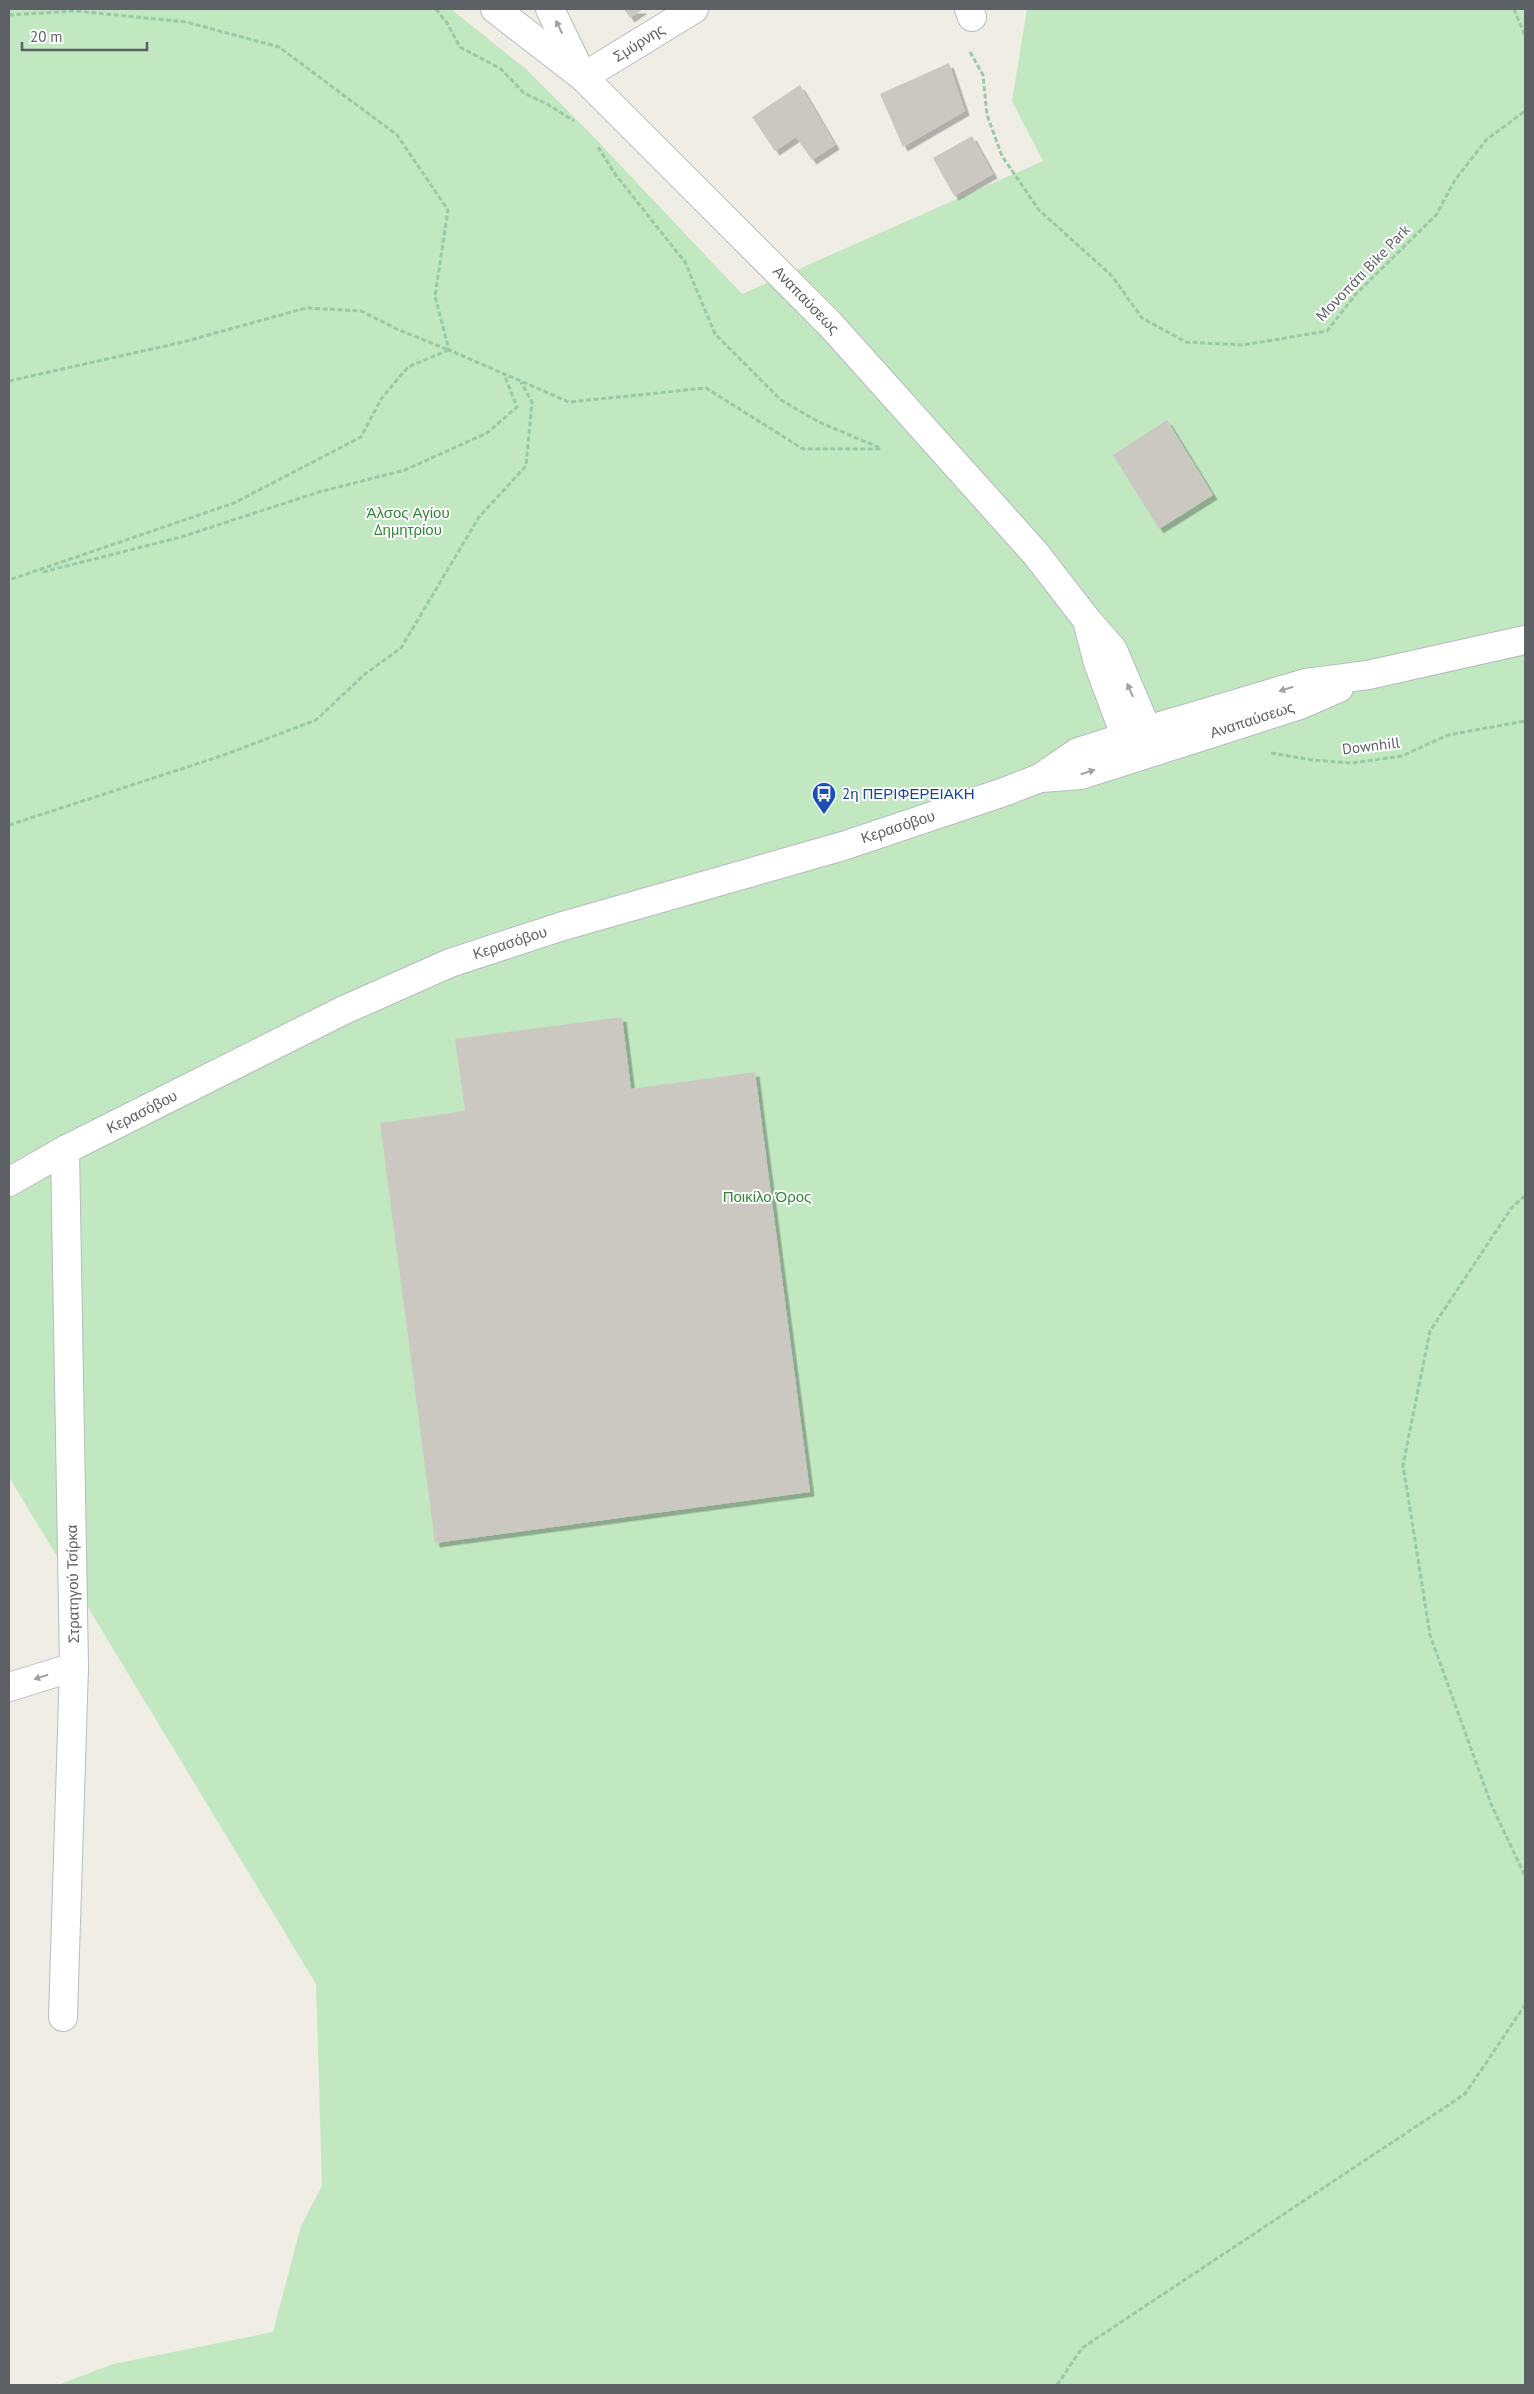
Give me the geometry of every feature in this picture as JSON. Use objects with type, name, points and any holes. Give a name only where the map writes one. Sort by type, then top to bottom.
[{"type":"street","name":"Αναπαύσεως","points":[[495,9],[583,77],[830,324],[1036,554],[1087,620],[1098,663],[1140,744],[1300,705],[1368,676],[1525,640]]},
{"type":"street","points":[[550,9],[583,77]]},
{"type":"street","name":"Σμύρνης","points":[[583,77],[694,9]]},
{"type":"street","name":"Κερασόβου","points":[[9,1182],[66,1150],[344,1010],[450,963],[563,926],[843,846],[1001,793],[1040,778],[1078,752],[1140,744]]},
{"type":"street","name":"Στρατηγού Τσίρκα","points":[[63,2018],[74,1667],[66,1150]]},
{"type":"street","points":[[9,1687],[74,1667]]},
{"type":"path","points":[[436,9],[447,23],[460,47],[502,69],[524,93],[547,104],[575,122]]},
{"type":"path","points":[[1514,9],[1525,36]]},
{"type":"path","points":[[9,15],[75,11],[186,22],[280,47],[397,135],[448,210],[436,296],[449,350]]},
{"type":"path","name":"Μονοπάτι Bike Park","points":[[970,13],[965,42],[983,75],[987,115],[1002,156],[1039,210],[1112,276],[1142,318],[1186,342],[1243,345],[1327,331],[1356,294],[1436,215],[1455,180],[1486,140],[1525,111]]},
{"type":"path","points":[[9,381],[183,342],[306,308],[361,311],[399,330],[568,402],[706,388],[803,449],[883,449],[819,422],[781,400],[715,334],[685,262],[615,174],[594,140]]},
{"type":"path","points":[[25,576],[234,502],[361,437],[381,399],[408,367],[449,350]]},
{"type":"path","points":[[9,580],[181,537],[319,492],[405,470],[487,433],[516,407],[504,374]]},
{"type":"path","points":[[9,825],[224,755],[316,720],[365,674],[402,648],[479,517],[526,466],[532,402],[521,382]]},
{"type":"path","name":"Downhill","points":[[1275,755],[1352,763],[1402,756],[1448,735],[1525,721]]},
{"type":"path","points":[[1525,1196],[1512,1207],[1430,1331],[1403,1465],[1430,1635],[1491,1804],[1525,1876]]},
{"type":"path","points":[[1057,2385],[1082,2348],[1465,2094],[1525,2005]]},
{"type":"green space","name":"Ποικίλο Όρος","points":[[9,9],[451,9],[527,70],[589,132],[742,294],[1043,161],[1012,101],[1027,9],[1525,9],[1525,2385],[58,2385],[113,2364],[273,2332],[301,2226],[322,2186],[316,1984],[9,1477]]},
{"type":"building","points":[[624,9],[643,9],[630,18]]},
{"type":"building","points":[[949,63],[965,111],[903,147],[880,94]]},
{"type":"building","points":[[800,85],[835,145],[812,160],[796,137],[775,151],[752,117]]},
{"type":"building","points":[[972,136],[993,174],[954,196],[933,158]]},
{"type":"building","points":[[1167,420],[1213,495],[1159,529],[1113,455]]},
{"type":"building","points":[[622,1017],[631,1089],[755,1072],[810,1492],[435,1543],[380,1123],[465,1111],[455,1039]]},
{"type":"place","name":"2η ΠΕΡΙΦΕΡΕΙΑΚΗ","points":[[824,815]]},
{"type":"park label","name":"Άλσος Αγίου Δημητρίου","points":[[408,522]]}]
